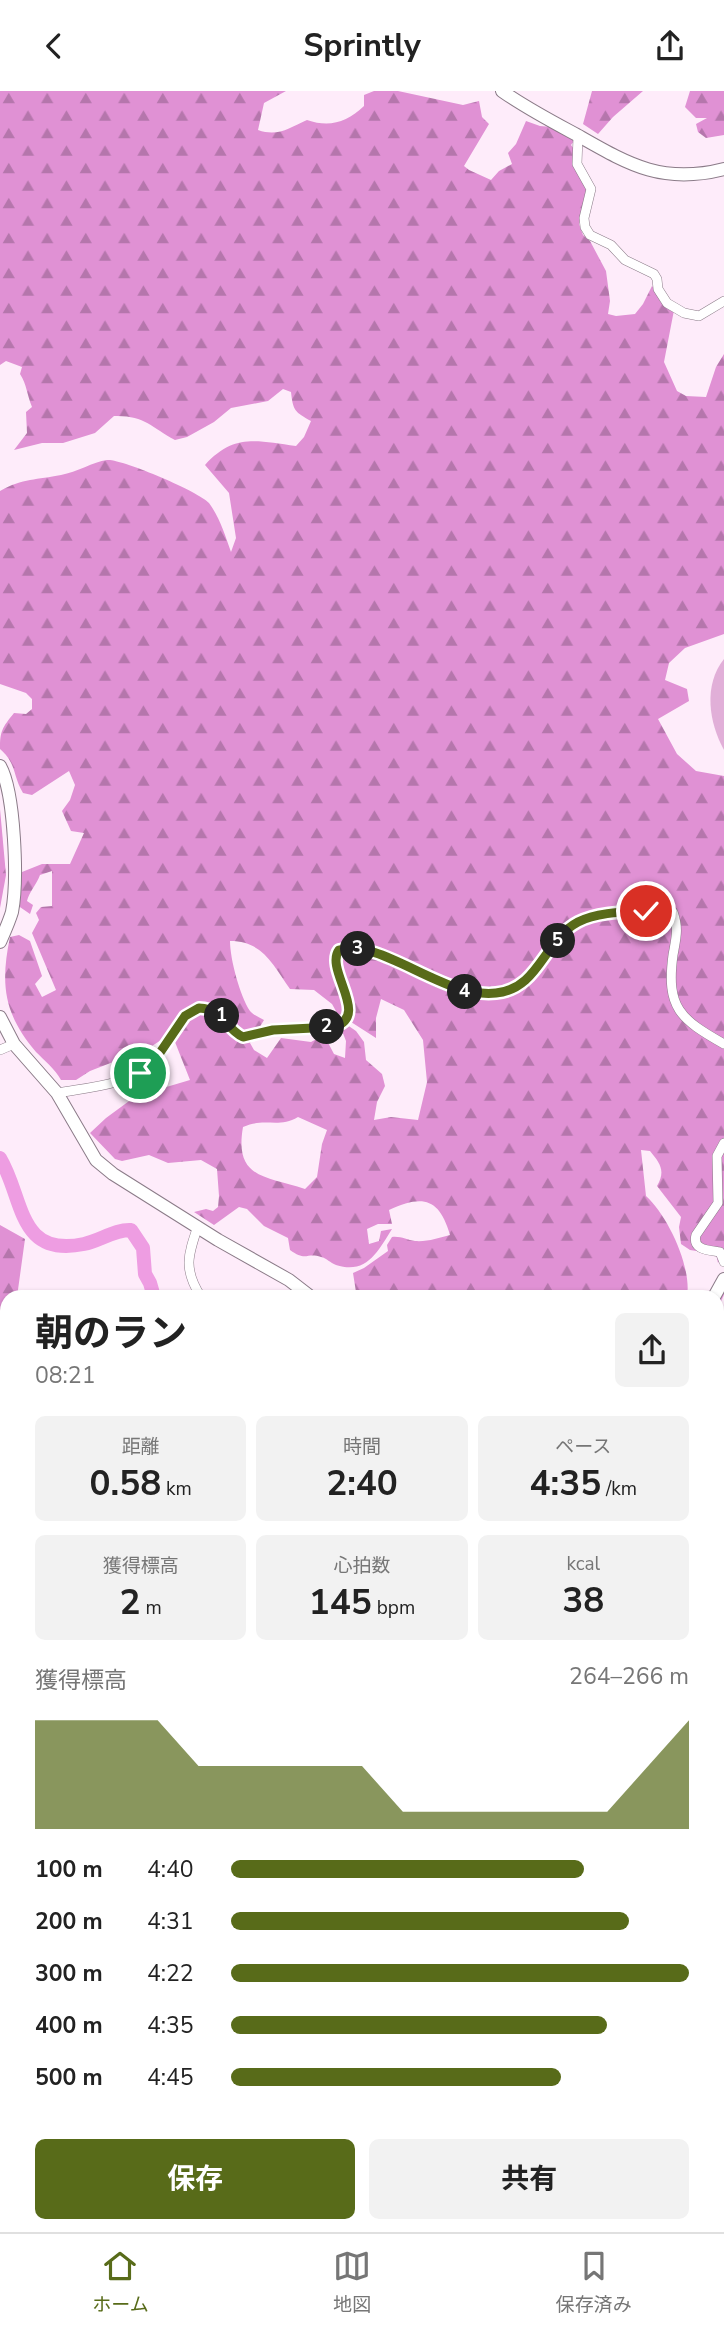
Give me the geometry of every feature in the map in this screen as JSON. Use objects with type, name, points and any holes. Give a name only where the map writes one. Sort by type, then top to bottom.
[{"type":"street","points":[[502,91],[607,154],[642,169],[670,174],[720,172]]},
{"type":"street","points":[[578,136],[577,164],[591,189],[584,218],[590,235],[611,244],[625,260],[654,274],[657,289],[675,309],[699,316],[724,301]]},
{"type":"street","points":[[0,766],[10,806],[15,872],[12,912],[0,943]]},
{"type":"street","points":[[57,1093],[119,1082],[140,1073],[155,1060],[185,1016],[199,1008],[220,1014],[236,1034],[243,1037],[273,1030],[338,1026],[349,1015],[347,995],[336,964],[335,956],[339,950],[358,949],[392,959],[464,991],[500,993],[522,984],[565,931],[576,923],[612,913],[673,912],[678,929],[671,967],[675,1005],[682,1016],[695,1027],[724,1044]]},
{"type":"street","points":[[0,1017],[14,1044],[57,1093],[96,1160],[113,1174],[302,1290]]},
{"type":"street","points":[[0,1050],[14,1044]]},
{"type":"street","points":[[724,1143],[717,1156],[718,1203],[694,1241],[703,1249],[720,1252],[724,1262]]},
{"type":"street","points":[[198,1226],[188,1257],[189,1272],[198,1290]]},
{"type":"green space","points":[[0,91],[286,91],[264,103],[258,130],[272,133],[307,120],[331,123],[345,120],[364,106],[364,95],[374,91],[398,91],[463,105],[479,101],[482,117],[489,124],[464,166],[491,180],[499,171],[512,164],[508,153],[516,144],[526,121],[552,127],[574,141],[571,145],[587,187],[579,224],[606,271],[610,301],[608,314],[635,314],[652,286],[662,299],[675,305],[664,362],[677,391],[686,396],[706,397],[716,367],[724,354],[724,634],[685,648],[669,663],[665,680],[687,689],[689,701],[658,719],[677,754],[696,771],[724,776],[724,1253],[718,1263],[716,1254],[690,1250],[681,1244],[681,1217],[657,1186],[661,1176],[659,1163],[650,1151],[641,1150],[646,1196],[662,1216],[677,1243],[686,1271],[688,1290],[356,1290],[353,1273],[388,1251],[387,1245],[392,1237],[419,1241],[450,1235],[446,1222],[435,1206],[420,1201],[389,1210],[392,1224],[378,1224],[367,1229],[369,1244],[379,1241],[381,1231],[392,1229],[376,1253],[364,1264],[356,1267],[336,1265],[312,1255],[295,1254],[290,1250],[288,1238],[264,1226],[247,1209],[239,1207],[214,1225],[194,1212],[206,1209],[213,1211],[218,1207],[217,1169],[201,1160],[168,1163],[149,1155],[122,1161],[115,1159],[90,1133],[136,1096],[190,1080],[175,1042],[167,1036],[149,1048],[90,1071],[76,1080],[61,1080],[25,1038],[11,1012],[5,984],[10,937],[19,935],[30,941],[42,976],[35,984],[42,997],[56,990],[32,933],[39,920],[36,913],[41,907],[52,906],[52,871],[40,875],[29,894],[27,901],[33,905],[30,914],[17,905],[22,872],[42,864],[70,864],[84,833],[71,831],[62,811],[70,800],[75,785],[69,771],[32,795],[23,793],[12,765],[0,749],[4,726],[14,713],[26,714],[32,709],[32,699],[26,693],[0,684],[0,491],[23,482],[67,474],[102,461],[127,464],[191,491],[209,503],[231,552],[236,538],[229,493],[205,465],[226,448],[236,444],[258,441],[296,446],[304,437],[311,421],[296,410],[291,392],[283,389],[268,401],[231,408],[214,422],[187,437],[175,440],[133,417],[114,416],[95,433],[63,443],[42,443],[14,450],[27,433],[26,412],[32,407],[20,374],[22,367],[6,361],[0,365]],"holes":[[[230,941],[251,945],[266,956],[290,989],[314,990],[332,1004],[337,1013],[376,1038],[376,1018],[381,999],[404,1010],[423,1040],[427,1082],[418,1120],[391,1117],[374,1120],[377,1102],[385,1086],[382,1074],[366,1060],[364,1042],[356,1031],[337,1018],[346,1041],[345,1058],[334,1054],[324,1035],[311,1042],[281,1038],[267,1058],[254,1050],[250,1043],[264,1020],[251,1012],[246,1004],[234,967]],[[298,1117],[327,1130],[317,1177],[305,1189],[256,1173],[243,1157],[243,1127],[251,1124],[284,1122]]]},
{"type":"green space","points":[[592,91],[643,91],[598,134],[583,124]]},
{"type":"green space","points":[[690,91],[724,91],[724,135],[706,138],[698,132],[696,124],[707,118],[696,118],[685,107]]},
{"type":"green space","points":[[0,809],[6,875],[0,908]]},
{"type":"green space","points":[[0,1225],[25,1239],[18,1290],[0,1290]]},
{"type":"shaded area","points":[[724,659],[724,750],[712,716],[711,692],[717,669]]},
{"type":"waterway","points":[[0,1158],[19,1206],[34,1233],[46,1242],[62,1246],[84,1244],[119,1231],[131,1230],[143,1248],[145,1274],[152,1290]]},
{"type":"route","points":[[140,1073],[160,1054],[185,1016],[199,1008],[211,1009],[220,1014],[236,1034],[243,1037],[273,1030],[333,1027],[342,1024],[349,1015],[349,1009],[335,956],[344,948],[358,949],[392,959],[469,993],[500,993],[522,984],[565,931],[576,923],[612,913],[646,911]]}]
